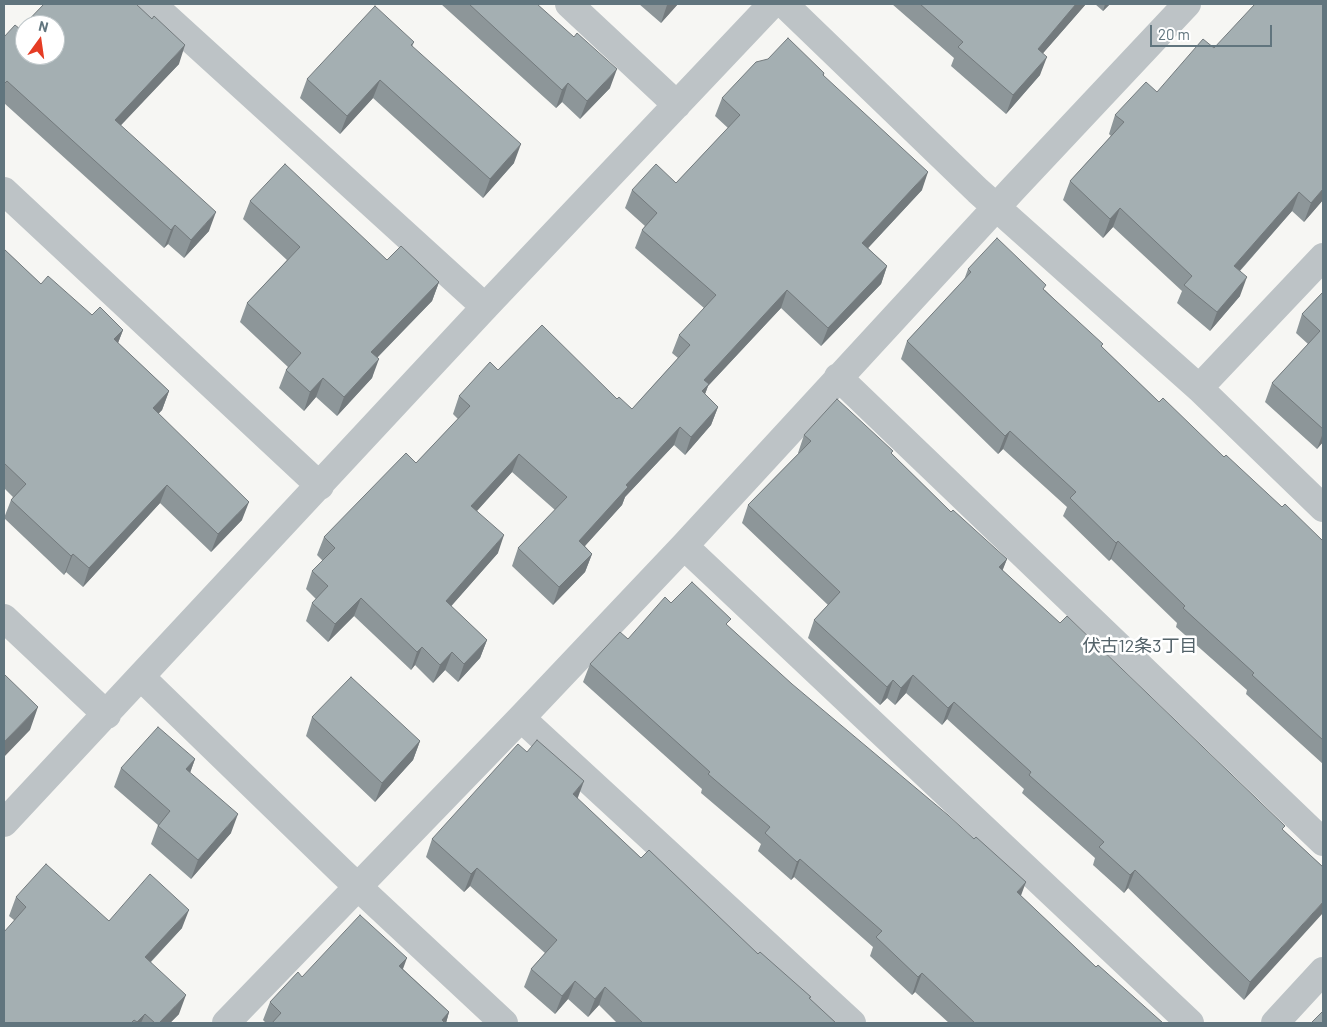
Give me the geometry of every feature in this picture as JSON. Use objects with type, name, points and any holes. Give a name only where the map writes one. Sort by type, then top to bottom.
[{"type":"street","points":[[152,4],[485,307]]},
{"type":"street","points":[[569,4],[677,105]]},
{"type":"street","points":[[4,823],[142,678],[485,307],[772,4]]},
{"type":"street","points":[[784,4],[996,208],[1199,388],[1323,508]]},
{"type":"street","points":[[226,1023],[358,888],[684,546],[838,377],[1186,4]]},
{"type":"street","points":[[4,191],[320,486]]},
{"type":"street","points":[[1199,388],[1323,257]]},
{"type":"street","points":[[838,377],[1323,842]]},
{"type":"street","points":[[684,546],[1190,1023]]},
{"type":"street","points":[[4,618],[107,715]]},
{"type":"street","points":[[142,678],[358,888],[504,1023]]},
{"type":"street","points":[[521,718],[852,1023]]},
{"type":"street","points":[[1275,1023],[1323,971]]},
{"type":"building","points":[[44,4],[136,4],[152,19],[154,16],[185,45],[115,120],[216,212],[191,240],[175,225],[171,230],[7,81],[4,84],[4,37],[15,25],[15,65],[65,65],[65,15],[33,15]]},
{"type":"building","points":[[469,4],[537,4],[574,37],[577,33],[617,69],[587,101],[568,83],[562,90]]},
{"type":"building","points":[[920,4],[1076,4],[1038,49],[1047,57],[1013,95],[958,47],[963,42]]},
{"type":"building","points":[[1255,4],[1323,4],[1323,189],[1311,203],[1299,192],[1234,266],[1247,277],[1217,312],[1184,285],[1192,276],[1120,208],[1110,219],[1070,181],[1124,122],[1115,115],[1146,82],[1157,92],[1203,39],[1214,48]]},
{"type":"building","points":[[375,6],[414,42],[411,45],[521,144],[490,179],[380,80],[347,116],[307,79]]},
{"type":"building","points":[[788,38],[824,73],[823,75],[928,172],[862,243],[887,266],[828,328],[787,290],[704,380],[709,384],[702,391],[718,407],[691,437],[680,427],[626,485],[628,487],[579,541],[592,554],[559,587],[518,548],[567,497],[519,454],[471,506],[504,535],[446,601],[487,640],[464,664],[452,652],[440,665],[422,647],[417,652],[361,598],[335,624],[312,603],[328,586],[312,571],[335,548],[324,537],[406,453],[416,463],[470,406],[459,396],[490,362],[498,370],[542,325],[617,399],[619,397],[632,409],[690,345],[679,335],[716,295],[642,230],[657,213],[632,190],[656,164],[676,183],[740,115],[722,98],[756,62],[768,59]]},
{"type":"building","points":[[285,164],[387,260],[401,246],[439,282],[371,352],[379,359],[344,397],[323,378],[310,392],[286,370],[301,353],[247,303],[300,247],[250,201]]},
{"type":"building","points":[[997,238],[1046,285],[1043,289],[1103,344],[1101,346],[1159,402],[1163,398],[1224,457],[1226,455],[1282,507],[1285,504],[1323,541],[1323,740],[1252,675],[1254,673],[1183,608],[1185,606],[1118,541],[1116,543],[1070,498],[1076,492],[1010,431],[1005,436],[907,341],[971,272],[968,269]]},
{"type":"building","points":[[4,249],[41,284],[48,276],[92,315],[100,307],[123,330],[114,339],[169,391],[153,408],[249,502],[218,534],[167,485],[89,568],[73,554],[71,556],[11,500],[26,484],[4,463]]},
{"type":"building","points":[[1323,292],[1323,429],[1272,383],[1320,331],[1302,314]]},
{"type":"building","points":[[837,399],[893,451],[891,453],[951,512],[953,510],[1007,559],[999,567],[1060,623],[1067,616],[1285,826],[1282,829],[1323,867],[1323,902],[1250,982],[1135,870],[1130,875],[1099,847],[1104,842],[1029,775],[1031,772],[954,702],[948,708],[913,675],[901,688],[893,680],[887,687],[814,620],[840,592],[748,505],[811,441],[804,435]]},
{"type":"building","points":[[692,582],[731,619],[726,624],[792,684],[974,839],[976,837],[1026,882],[1017,892],[1096,967],[1098,965],[1163,1023],[975,1023],[922,973],[918,977],[876,937],[882,931],[800,859],[797,862],[765,833],[770,827],[708,774],[710,772],[590,664],[620,632],[628,639],[665,597],[671,603]]},
{"type":"building","points":[[4,674],[38,707],[4,742]]},
{"type":"building","points":[[351,677],[420,741],[382,783],[312,717]]},
{"type":"building","points":[[158,727],[195,759],[186,769],[238,814],[198,860],[158,826],[170,811],[121,768]]},
{"type":"building","points":[[537,740],[584,781],[573,794],[641,858],[649,850],[758,954],[760,952],[811,997],[809,998],[836,1023],[643,1023],[605,987],[595,999],[575,981],[562,996],[531,969],[557,940],[477,868],[471,874],[432,839],[518,744],[527,752]]},
{"type":"building","points":[[46,864],[109,921],[150,874],[189,910],[145,957],[186,995],[159,1023],[155,1023],[145,1014],[137,1022],[134,1020],[131,1023],[4,1023],[4,932],[26,907],[16,897]]},
{"type":"building","points":[[360,915],[407,958],[399,966],[449,1012],[442,1020],[445,1023],[272,1023],[281,1013],[270,1002],[298,972],[302,977]]},
{"type":"building","points":[[1323,1011],[1323,1023],[1311,1023]]},
{"type":"district","name":"伏古12条3丁目","points":[[1140,646]]}]
